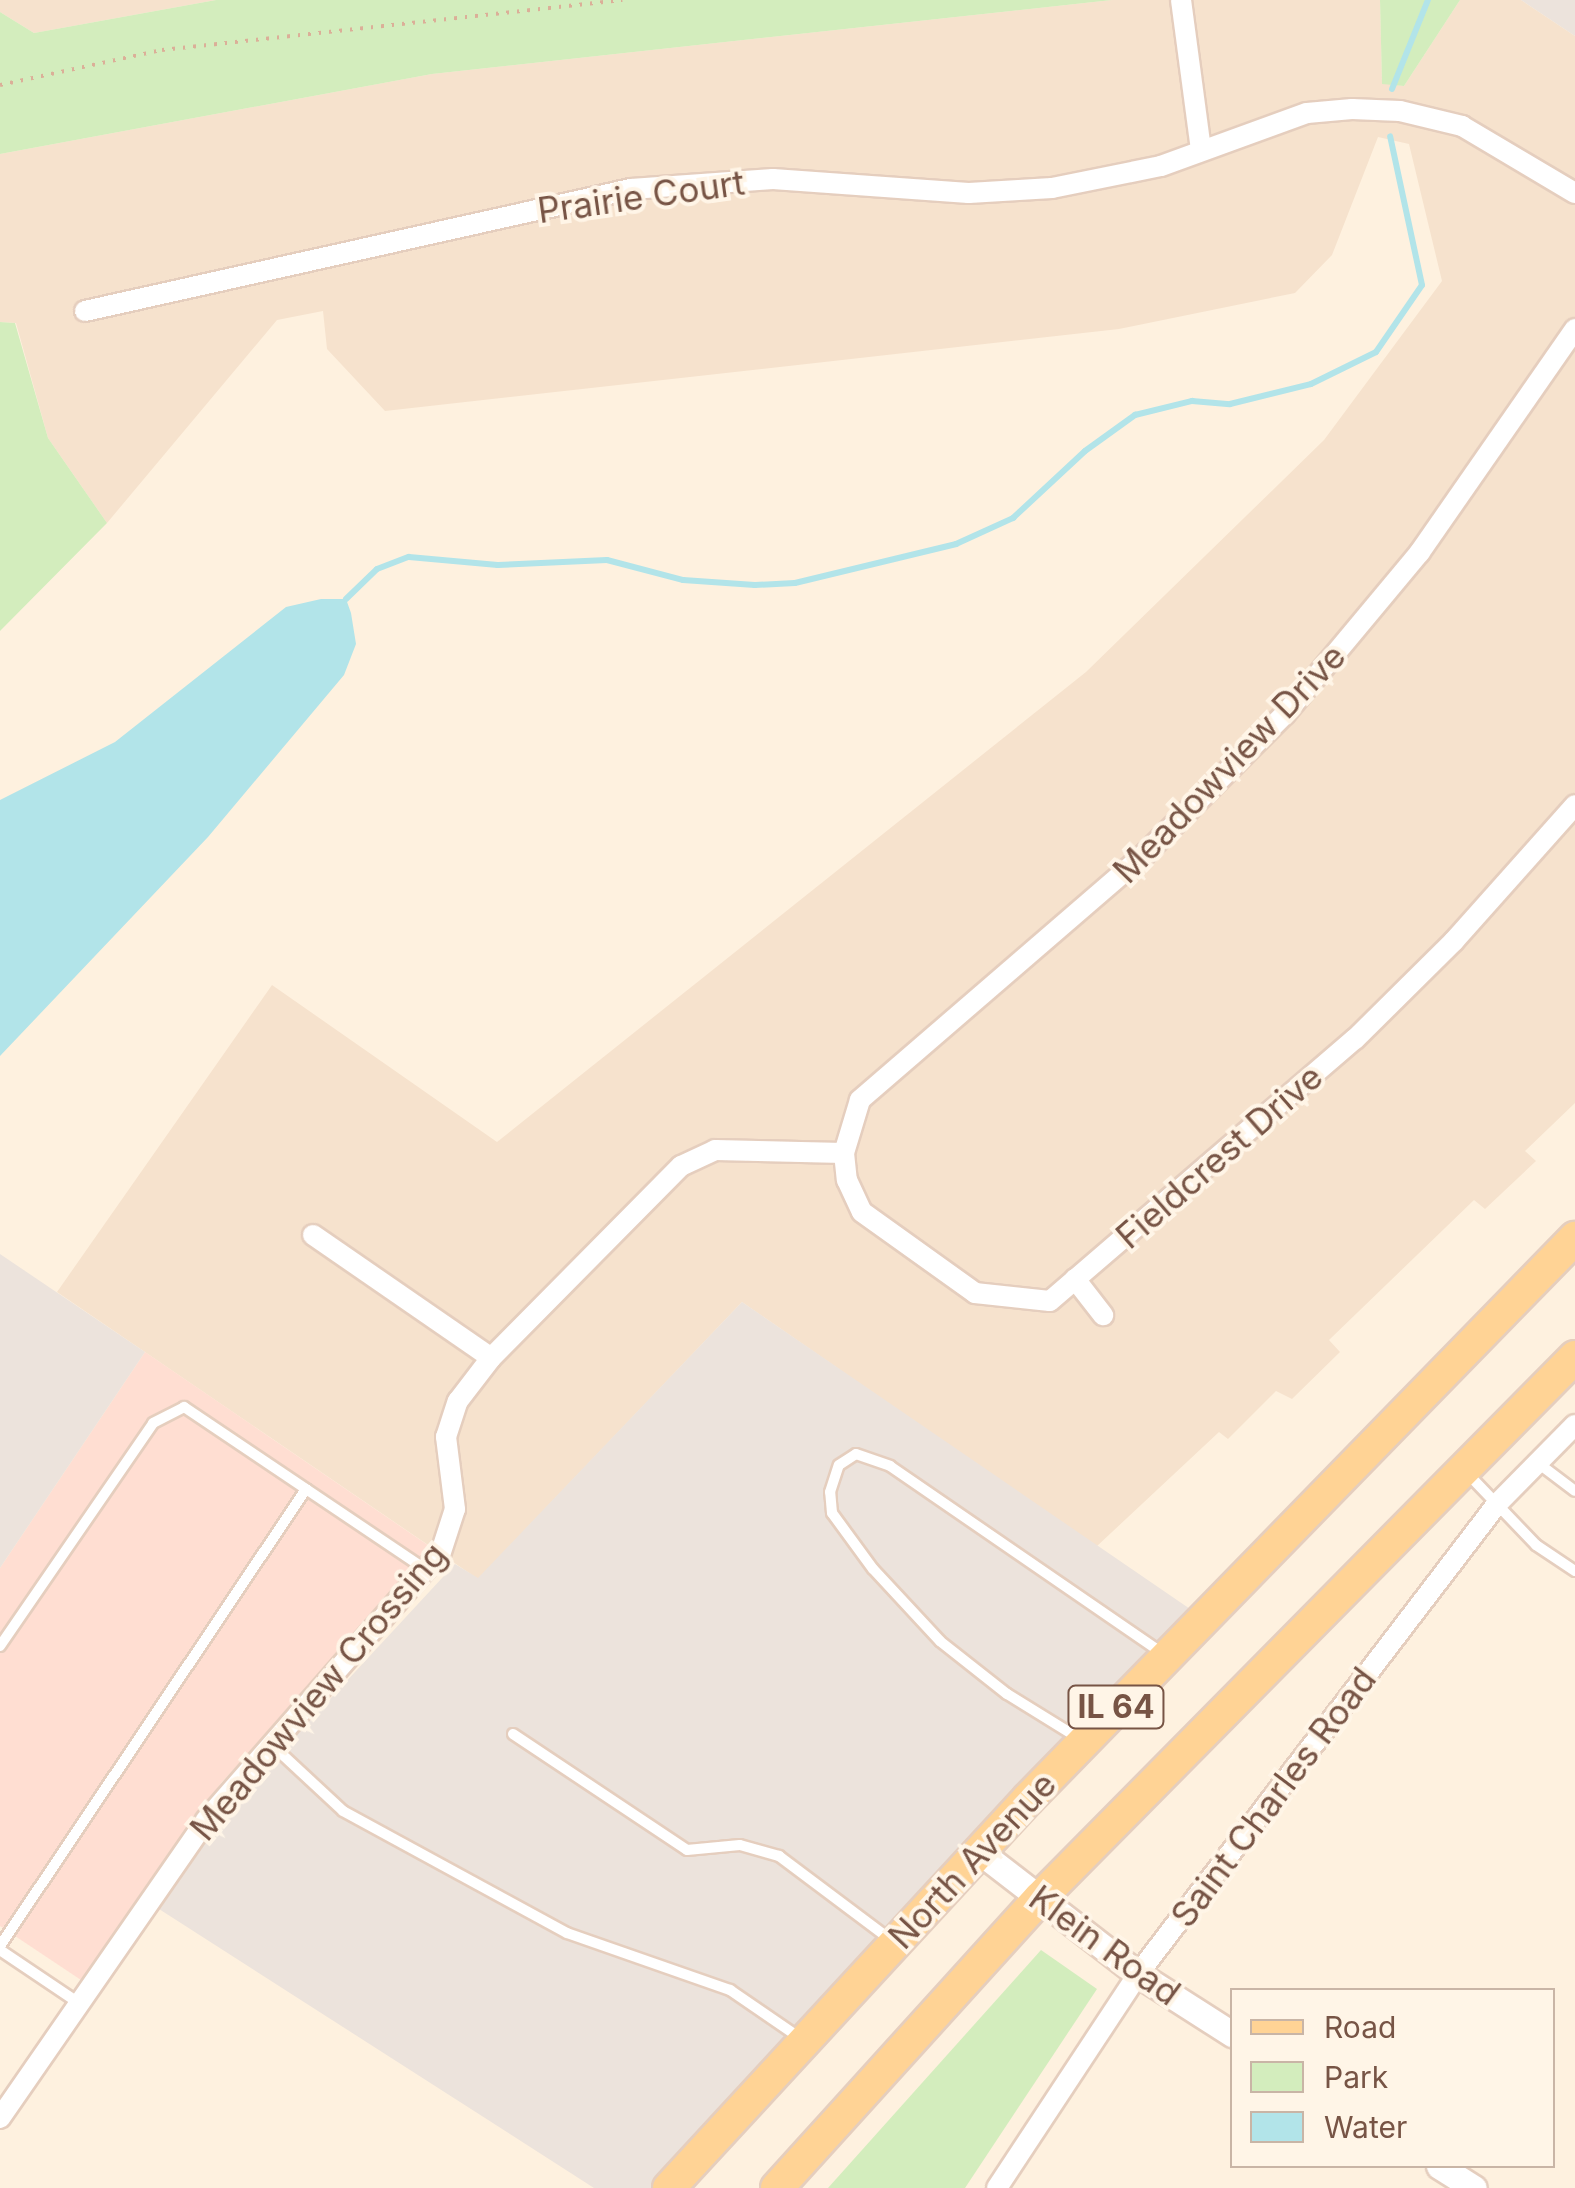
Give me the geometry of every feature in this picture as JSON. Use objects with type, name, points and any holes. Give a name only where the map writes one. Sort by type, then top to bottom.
[{"type":"main road","name":"North Avenue","points":[[668,2188],[1166,1655],[1575,1238]]},
{"type":"main road","name":"IL 64","points":[[778,2188],[1040,1898],[1575,1357]]},
{"type":"street","points":[[1182,0],[1202,150]]},
{"type":"street","name":"Prairie Court","points":[[85,311],[632,190],[773,179],[1004,192],[1109,180],[1307,113],[1400,110],[1485,136],[1575,193]]},
{"type":"street","name":"Meadowview Drive","points":[[844,1153],[852,1113],[881,1078],[1146,853],[1285,714],[1420,552],[1575,329]]},
{"type":"street","name":"Fieldcrest Drive","points":[[844,1153],[846,1180],[862,1212],[964,1287],[1000,1300],[1050,1300],[1355,1038],[1454,941],[1575,805]]},
{"type":"street","name":"Meadowview Crossing","points":[[0,2118],[206,1820],[426,1570],[454,1525],[446,1437],[458,1401],[491,1358],[682,1166],[715,1150],[844,1153]]},
{"type":"street","points":[[313,1235],[491,1358]]},
{"type":"street","points":[[1075,1279],[1103,1315]]},
{"type":"street","name":"Saint Charles Road","points":[[997,2188],[1138,1974],[1498,1504],[1575,1425]]},
{"type":"street","name":"Klein Road","points":[[980,1852],[1138,1974],[1230,2033]]},
{"type":"street","points":[[1442,2168],[1474,2188]]},
{"type":"lane","points":[[0,1646],[153,1423],[184,1406],[426,1570]]},
{"type":"lane","points":[[1084,1741],[1007,1694],[940,1641],[874,1569],[832,1513],[830,1492],[839,1465],[856,1454],[890,1466],[1166,1655]]},
{"type":"lane","points":[[1538,1462],[1575,1491]]},
{"type":"lane","points":[[1464,1470],[1536,1545],[1575,1571]]},
{"type":"lane","points":[[80,2003],[0,1948],[306,1489]]},
{"type":"lane","points":[[513,1734],[688,1850],[740,1845],[779,1856],[896,1943]]},
{"type":"lane","points":[[271,1744],[343,1811],[567,1934],[730,1990],[805,2042]]},
{"type":"path","points":[[0,85],[162,50],[622,0]]},
{"type":"shaded area","points":[[0,0],[216,0],[34,33],[0,12]]},
{"type":"shaded area","points":[[1112,0],[1380,0],[1382,83],[1404,86],[1460,0],[1521,0],[1575,36],[1575,1103],[1525,1151],[1536,1161],[1485,1209],[1474,1200],[1329,1340],[1340,1352],[1292,1399],[1276,1391],[1228,1439],[1219,1432],[1096,1547],[742,1302],[478,1579],[57,1292],[272,985],[497,1142],[1086,672],[1324,440],[1442,281],[1409,144],[1378,137],[1332,255],[1295,293],[1119,329],[385,411],[327,349],[323,311],[277,320],[107,523],[48,438],[16,323],[0,322],[0,154],[432,74]]},
{"type":"shaded area","points":[[1521,0],[1575,0],[1575,36]]},
{"type":"shaded area","points":[[0,1254],[145,1352],[0,1568]]},
{"type":"shaded area","points":[[742,1302],[1193,1611],[657,2188],[594,2188],[159,1909],[229,1808],[455,1564],[478,1578]]},
{"type":"shaded area","points":[[145,1352],[435,1550],[221,1783],[84,1982],[0,1926],[0,1568]]},
{"type":"green space","points":[[216,0],[1112,0],[432,74],[0,154],[0,12],[34,33]]},
{"type":"green space","points":[[1380,0],[1460,0],[1404,86],[1382,84]]},
{"type":"green space","points":[[0,322],[15,323],[48,438],[107,523],[0,631]]},
{"type":"green space","points":[[1041,1950],[1097,1989],[965,2188],[828,2188]]},
{"type":"water","points":[[321,599],[346,599],[351,613],[356,644],[344,675],[208,837],[0,1056],[0,800],[115,742],[286,607]]},
{"type":"waterway","points":[[1392,89],[1428,0]]},
{"type":"waterway","points":[[346,599],[377,569],[409,557],[498,565],[607,560],[683,580],[755,585],[795,583],[956,544],[1013,518],[1085,451],[1135,415],[1192,401],[1230,404],[1311,384],[1376,352],[1422,285],[1390,136]]}]
